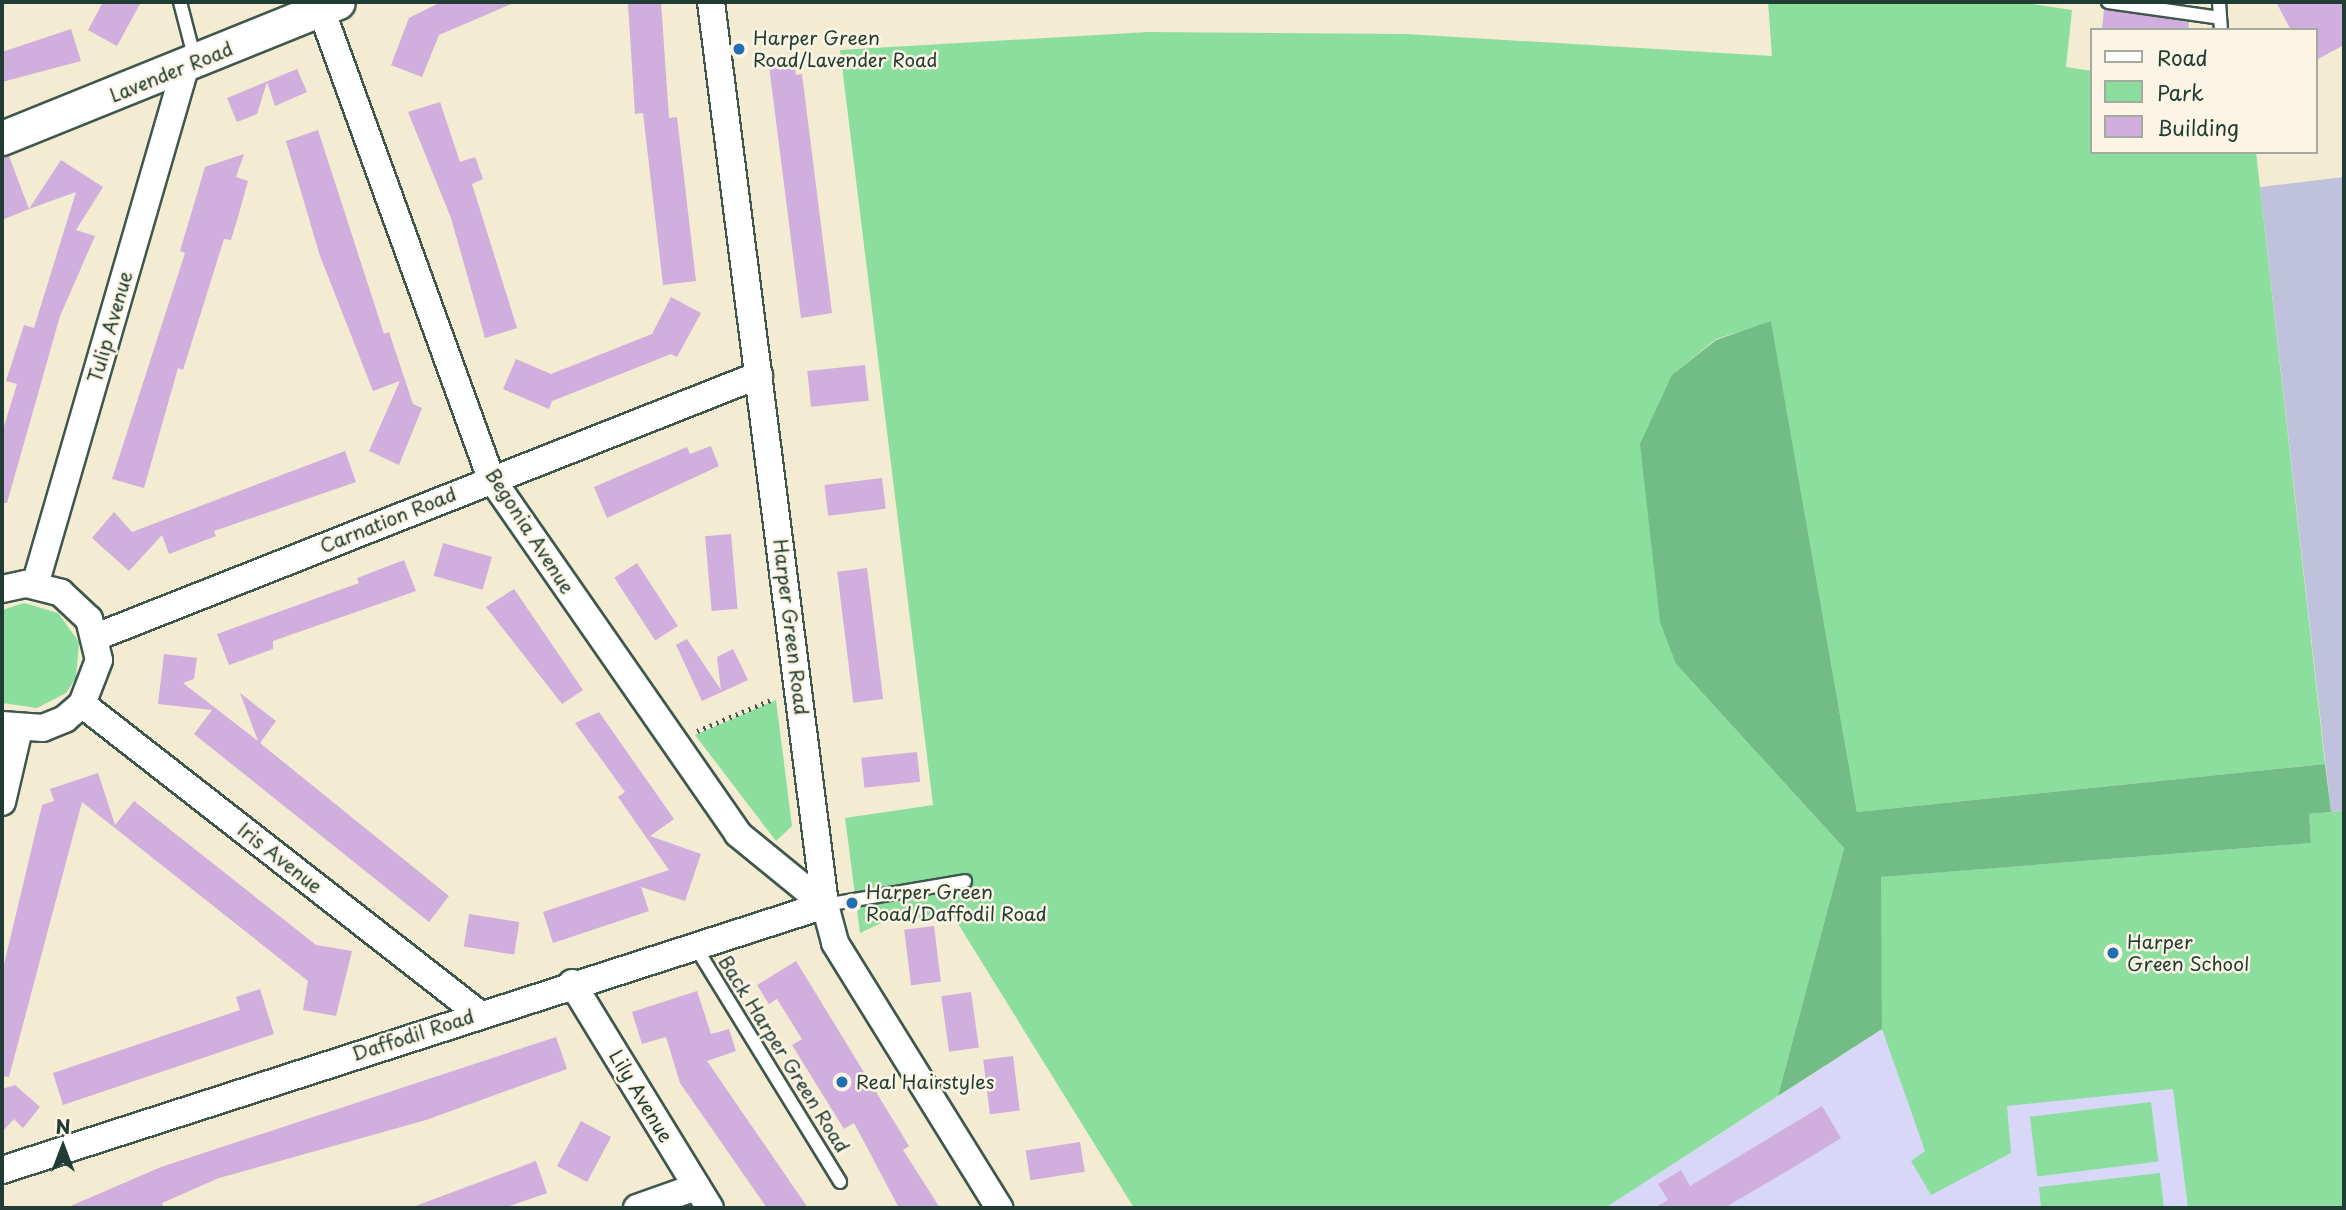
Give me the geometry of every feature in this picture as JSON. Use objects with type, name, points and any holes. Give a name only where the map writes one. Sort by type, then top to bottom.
[{"type":"street","name":"Harper Green Road","points":[[711,2],[825,905],[835,943],[999,1208]]},
{"type":"street","name":"Lavender Road","points":[[2,138],[190,66],[330,5]]},
{"type":"street","name":"Begonia Avenue","points":[[330,5],[491,478],[738,834],[825,905]]},
{"type":"street","name":"Tulip Avenue","points":[[36,586],[190,66]]},
{"type":"street","name":"Carnation Road","points":[[96,636],[759,374]]},
{"type":"street","points":[[2,589],[36,586],[76,605],[96,636],[99,660],[82,704],[54,724],[10,727],[2,802]]},
{"type":"street","name":"Iris Avenue","points":[[82,704],[478,1013]]},
{"type":"street","name":"Daffodil Road","points":[[2,1170],[478,1013],[825,905]]},
{"type":"street","name":"Lily Avenue","points":[[572,983],[703,1198]]},
{"type":"street","points":[[637,1208],[703,1198]]},
{"type":"lane","points":[[180,2],[190,66]]},
{"type":"lane","points":[[2108,2],[2220,24],[2219,2]]},
{"type":"lane","points":[[825,905],[965,881]]},
{"type":"lane","name":"Back Harper Green Road","points":[[695,946],[840,1182]]},
{"type":"path","points":[[673,741],[798,688]]},
{"type":"shaded area","points":[[2344,177],[2344,811],[2331,812],[2260,187]]},
{"type":"shaded area","name":"Harper Green School","points":[[2344,811],[2344,1208],[1605,1208],[1882,1029],[1880,877]]},
{"type":"green space","points":[[1768,2],[2018,2],[2072,10],[2066,67],[2090,71],[2090,154],[2256,154],[2325,764],[1857,812],[1771,322],[1716,339],[1672,375],[1676,664],[1844,848],[1778,1096],[1605,1208],[1134,1208],[952,914],[881,923],[860,933],[845,818],[933,805],[840,50],[1148,32],[1406,34],[1772,56]]},
{"type":"green space","points":[[1771,321],[1857,812],[2325,764],[2331,812],[2309,814],[2311,843],[1881,877],[1882,1029],[1778,1096],[1844,848],[1676,664],[1660,622],[1640,444],[1672,375],[1716,340]]},
{"type":"green space","points":[[24,603],[58,613],[79,642],[76,678],[66,693],[37,708],[2,703],[2,610]]},
{"type":"green space","points":[[776,700],[792,826],[776,841],[695,735]]},
{"type":"green space","name":"Harper Green School","points":[[2344,811],[2344,1208],[2188,1208],[2173,1089],[2007,1106],[2011,1153],[1931,1195],[1911,1161],[1925,1151],[1882,1029],[1880,877],[2311,843],[2309,814]]},
{"type":"green space","points":[[2151,1102],[2158,1162],[2037,1176],[2030,1117]]},
{"type":"green space","points":[[2160,1173],[2164,1208],[2041,1208],[2039,1187]]},
{"type":"building","points":[[103,2],[141,2],[117,46],[88,30]]},
{"type":"building","points":[[441,2],[516,2],[439,35],[422,77],[391,65],[409,18]]},
{"type":"building","points":[[661,2],[669,118],[677,117],[696,281],[663,285],[643,113],[635,114],[628,4]]},
{"type":"building","points":[[2276,2],[2344,2],[2344,45],[2318,59],[2318,28],[2290,28]]},
{"type":"building","points":[[2104,9],[2189,22],[2188,28],[2102,28]]},
{"type":"building","points":[[71,29],[81,61],[2,82],[2,52]]},
{"type":"building","points":[[794,63],[796,75],[802,74],[832,313],[801,318],[769,66]]},
{"type":"building","points":[[297,69],[307,92],[275,106],[267,82],[257,114],[237,122],[227,98]]},
{"type":"building","points":[[440,102],[460,162],[475,157],[483,179],[472,184],[517,328],[485,338],[451,218],[408,112]]},
{"type":"building","points":[[318,130],[384,334],[389,332],[413,404],[422,408],[399,465],[369,451],[400,381],[373,391],[320,256],[286,141]]},
{"type":"building","points":[[244,154],[236,177],[248,181],[238,217],[231,240],[224,239],[183,370],[178,368],[144,488],[112,479],[185,253],[180,251],[205,167]]},
{"type":"building","points":[[9,156],[29,209],[2,220],[2,157]]},
{"type":"building","points":[[61,160],[103,187],[76,230],[95,236],[60,316],[7,503],[2,503],[2,433],[17,384],[6,381],[24,325],[34,328],[76,192],[29,209]]},
{"type":"building","points":[[671,297],[701,313],[677,357],[671,354],[552,401],[549,409],[503,389],[516,359],[551,374],[652,334]]},
{"type":"building","points":[[865,365],[869,401],[811,407],[807,371]]},
{"type":"building","points":[[711,446],[719,466],[607,518],[594,487],[687,447],[690,454]]},
{"type":"building","points":[[345,451],[356,482],[214,531],[216,536],[169,554],[162,535],[129,571],[92,538],[114,512],[132,532]]},
{"type":"building","points":[[882,478],[886,509],[828,516],[824,485]]},
{"type":"building","points":[[731,534],[738,609],[712,611],[705,536]]},
{"type":"building","points":[[443,543],[492,557],[483,590],[434,576]]},
{"type":"building","points":[[404,560],[416,591],[273,641],[273,649],[229,665],[217,634],[359,583],[357,578]]},
{"type":"building","points":[[637,563],[678,626],[655,641],[614,578]]},
{"type":"building","points":[[867,568],[883,699],[853,703],[837,572]]},
{"type":"building","points":[[514,589],[583,690],[562,704],[486,607]]},
{"type":"building","points":[[687,639],[721,690],[717,657],[733,649],[748,680],[702,701],[676,645]]},
{"type":"building","points":[[164,654],[197,658],[194,679],[183,683],[258,741],[240,693],[276,721],[260,743],[449,896],[429,922],[194,734],[212,710],[158,704]]},
{"type":"building","points":[[599,712],[674,819],[650,836],[701,854],[685,901],[641,887],[649,911],[553,943],[543,912],[669,870],[618,797],[625,792],[575,723]]},
{"type":"building","points":[[917,752],[920,782],[864,788],[861,758]]},
{"type":"building","points":[[98,773],[115,825],[134,801],[316,945],[352,951],[336,1016],[303,1010],[308,981],[82,802],[9,1077],[2,1076],[2,973],[42,805],[54,801],[50,789]]},
{"type":"building","points":[[469,914],[519,922],[514,955],[464,947]]},
{"type":"building","points":[[934,926],[941,982],[911,985],[904,930]]},
{"type":"building","points":[[796,961],[909,1146],[903,1150],[940,1208],[899,1208],[854,1123],[844,1129],[792,1045],[802,1039],[777,999],[769,1004],[757,985]]},
{"type":"building","points":[[260,989],[274,1034],[63,1105],[53,1073],[240,1010],[236,997]]},
{"type":"building","points":[[697,991],[711,1034],[729,1029],[736,1051],[707,1061],[808,1208],[767,1208],[680,1083],[666,1037],[642,1044],[632,1012]]},
{"type":"building","points":[[971,992],[979,1047],[949,1052],[941,996]]},
{"type":"building","points":[[556,1037],[567,1069],[426,1120],[219,1178],[162,1203],[164,1208],[66,1208],[161,1167]]},
{"type":"building","points":[[1013,1056],[1020,1111],[990,1114],[983,1060]]},
{"type":"building","points":[[15,1085],[40,1107],[23,1128],[14,1119],[2,1132],[2,1089]]},
{"type":"building","points":[[1822,1106],[1841,1138],[1799,1164],[1724,1208],[1654,1208],[1668,1200],[1658,1184],[1681,1170],[1690,1186]]},
{"type":"building","points":[[581,1121],[611,1137],[587,1182],[557,1166]]},
{"type":"building","points":[[1080,1142],[1085,1172],[1030,1180],[1026,1151]]},
{"type":"building","points":[[536,1161],[547,1193],[504,1208],[410,1208]]},
{"type":"place","name":"Harper Green Road/Lavender Road","points":[[739,49]]},
{"type":"place","name":"Harper Green Road/Daffodil Road","points":[[852,903]]},
{"type":"place","name":"Harper Green School","points":[[2113,953]]},
{"type":"place","name":"Real Hairstyles","points":[[842,1082]]}]
